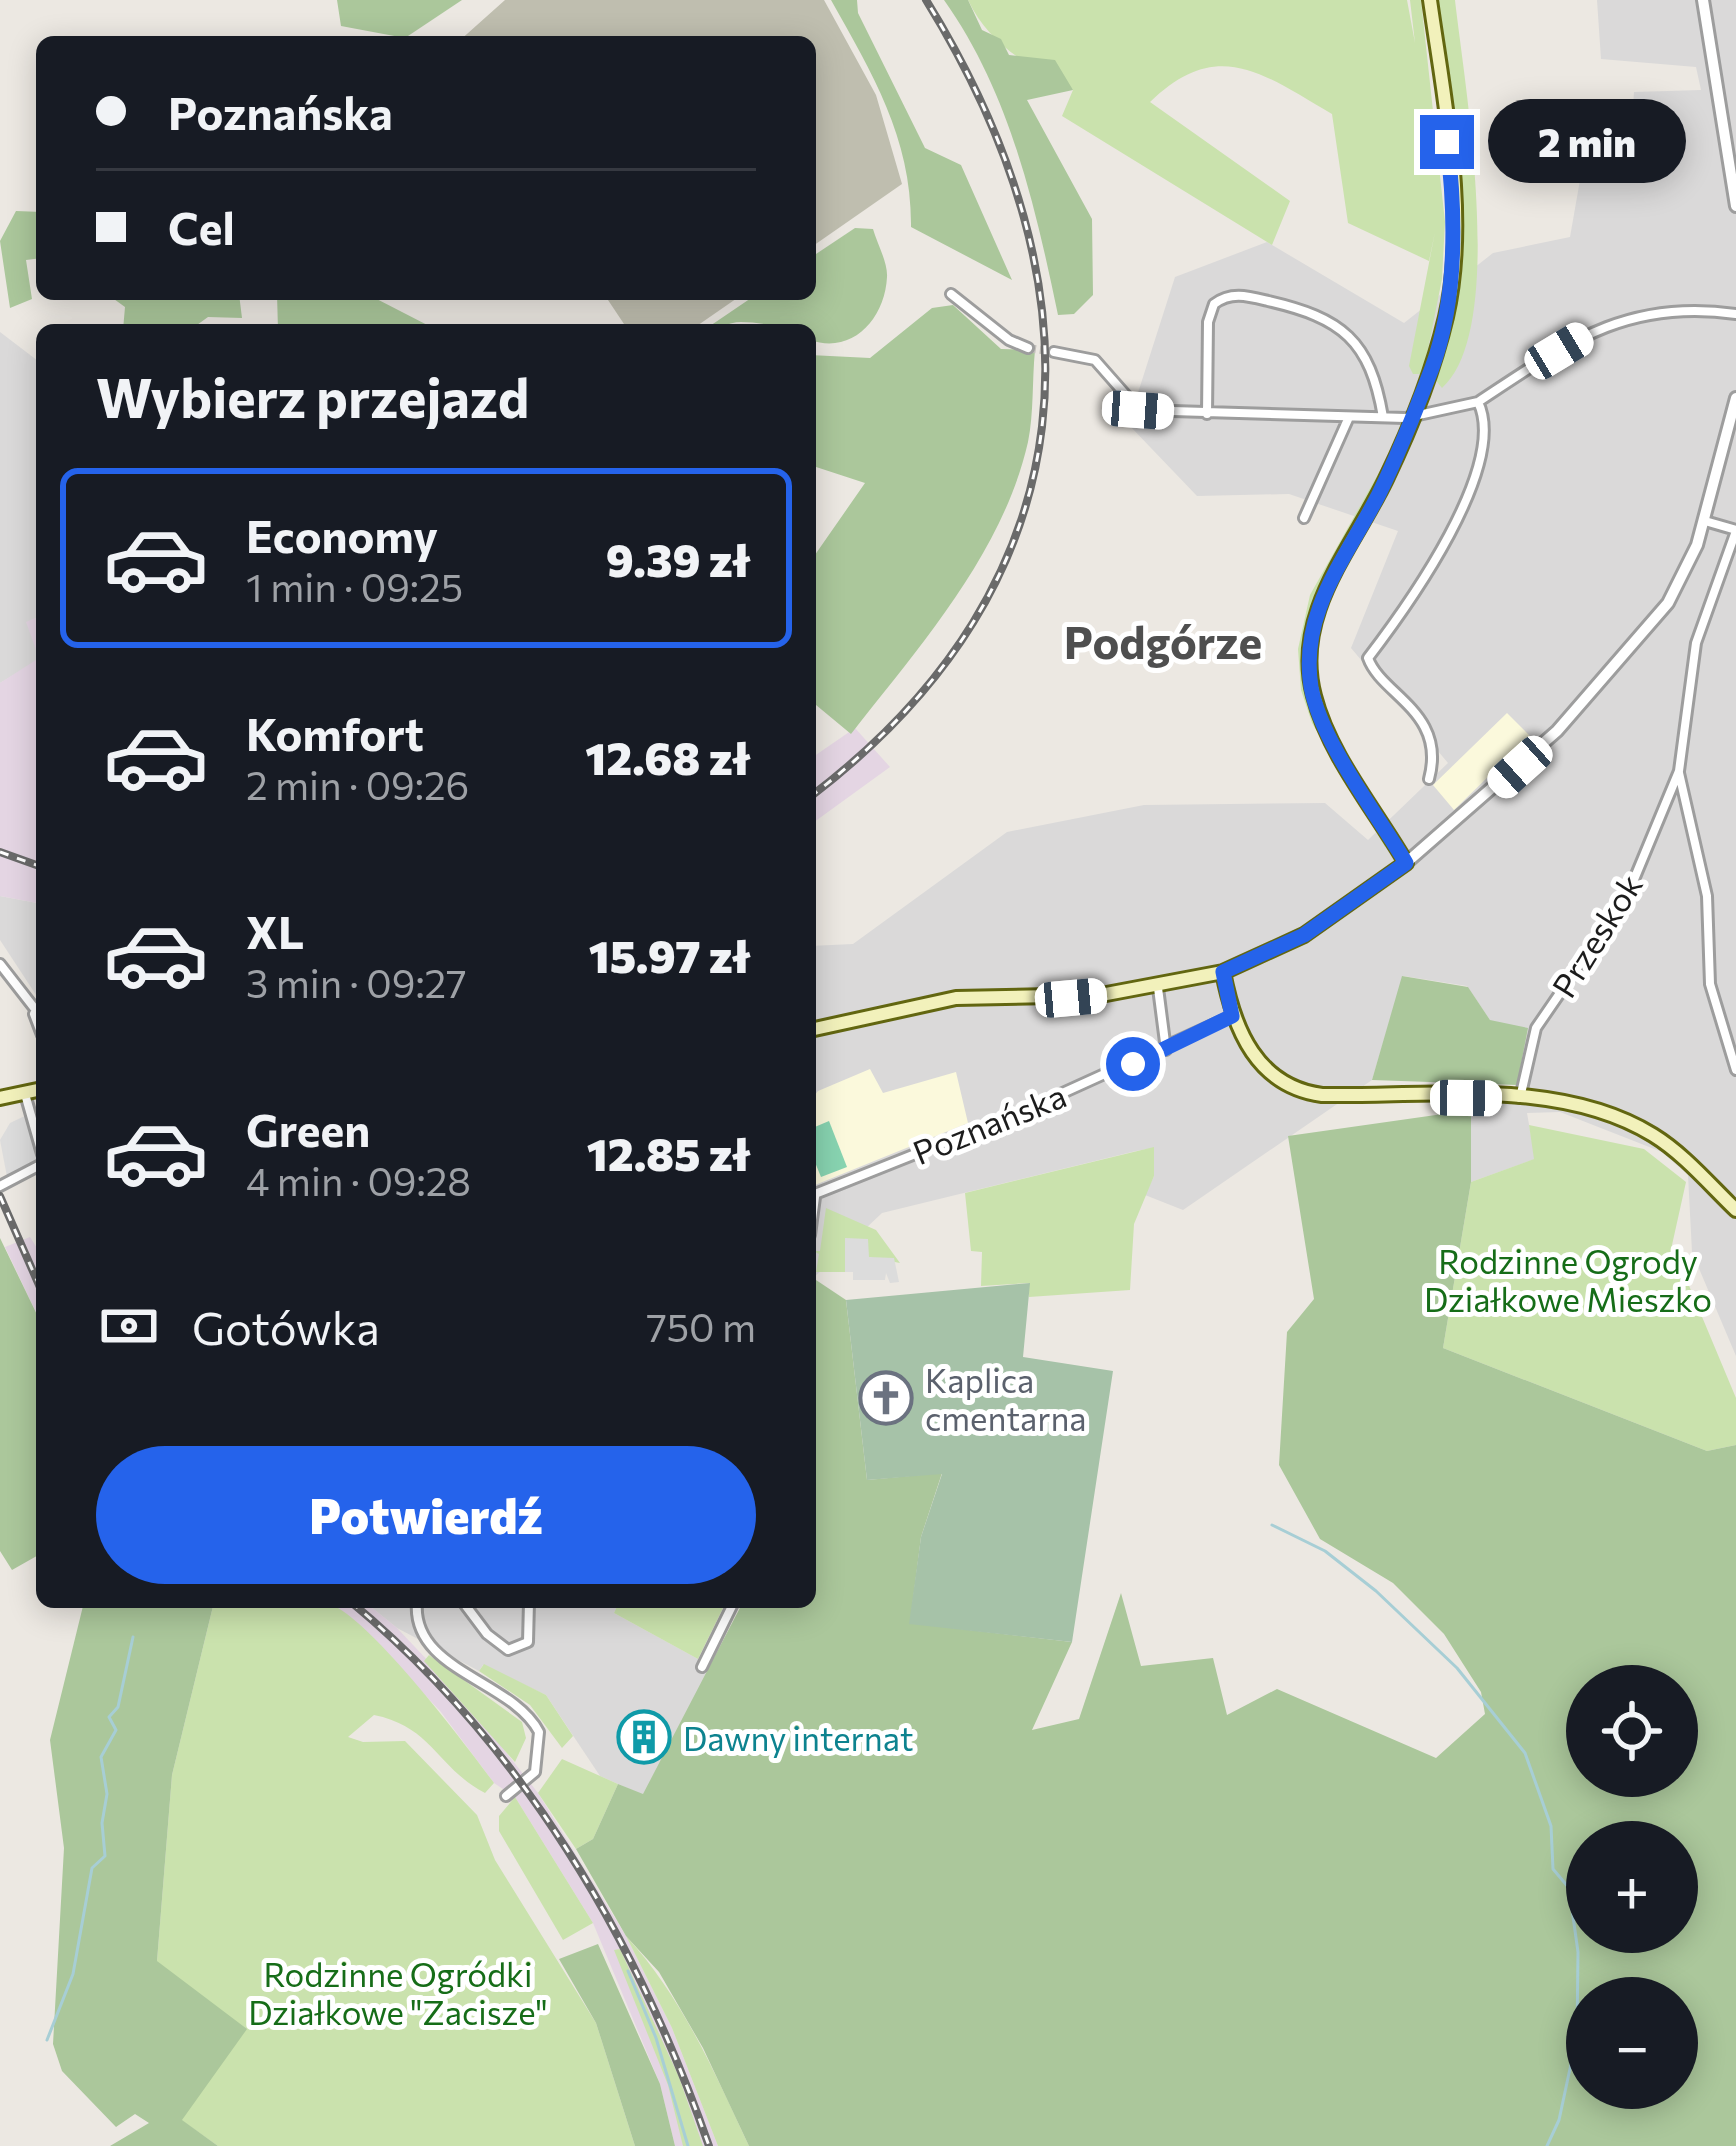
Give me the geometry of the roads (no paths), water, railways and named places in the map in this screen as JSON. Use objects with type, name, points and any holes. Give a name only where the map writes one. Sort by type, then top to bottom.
[{"type":"main road","points":[[816,1029],[956,998],[1015,993],[1071,998],[1158,988],[1223,972],[1317,927],[1406,863],[1324,724],[1311,685],[1309,655],[1311,629],[1326,588],[1376,500],[1433,366],[1451,272],[1452,186],[1430,0]]},
{"type":"main road","points":[[1223,972],[1232,1016],[1249,1049],[1269,1073],[1308,1093],[1520,1098],[1578,1105],[1640,1127],[1679,1155],[1736,1210]]},
{"type":"main road","points":[[0,1098],[36,1091]]},
{"type":"street","points":[[1703,0],[1712,83],[1736,206]]},
{"type":"street","points":[[951,294],[1009,340],[1028,348]]},
{"type":"street","points":[[1207,413],[1208,322],[1214,304],[1232,295],[1298,308],[1337,325],[1372,367],[1383,417]]},
{"type":"street","points":[[1054,352],[1095,360],[1138,410],[1413,417],[1478,402],[1612,321],[1677,310],[1736,314]]},
{"type":"street","points":[[1406,863],[1545,743],[1646,630],[1684,578],[1705,521],[1736,398]]},
{"type":"street","points":[[1429,779],[1432,766],[1410,702],[1369,665],[1368,658],[1422,582],[1453,526],[1486,431],[1478,402]]},
{"type":"street","points":[[1304,518],[1349,417]]},
{"type":"street","points":[[1705,521],[1736,531]]},
{"type":"street","name":"Przeskok","points":[[1520,1098],[1536,1028],[1628,894],[1678,771],[1696,643],[1736,531]]},
{"type":"street","name":"Przeskok","points":[[1678,771],[1707,896],[1710,984],[1736,1070]]},
{"type":"street","points":[[0,964],[36,1011]]},
{"type":"street","points":[[1158,988],[1166,1050]]},
{"type":"street","points":[[31,1006],[36,1019]]},
{"type":"street","name":"Poznańska","points":[[816,1194],[1166,1050],[1232,1016]]},
{"type":"street","points":[[26,1094],[36,1132]]},
{"type":"street","points":[[0,1186],[36,1167]]},
{"type":"street","points":[[417,1608],[419,1627],[432,1648],[518,1704],[539,1732],[535,1772],[506,1796]]},
{"type":"street","points":[[468,1608],[487,1634],[508,1650],[528,1642],[527,1608]]},
{"type":"street","points":[[702,1667],[731,1608]]},
{"type":"waterway","points":[[1272,1525],[1325,1551],[1376,1591],[1457,1668],[1525,1753],[1551,1826],[1553,1869],[1569,1888],[1578,1952],[1577,2036],[1559,2120],[1547,2146]]},
{"type":"waterway","points":[[47,2040],[73,1974],[92,1868],[105,1856],[102,1823],[107,1794],[101,1757],[116,1730],[109,1717],[118,1707],[133,1637]]},
{"type":"waterway","points":[[628,1971],[656,2038],[688,2146]]},
{"type":"tunnel","points":[[1028,348],[1054,352]]},
{"type":"railway","points":[[816,792],[904,713],[973,622],[1019,527],[1042,427],[1043,323],[1024,217],[984,109],[926,0]]},
{"type":"railway","points":[[0,852],[36,865]]},
{"type":"railway","points":[[0,1196],[36,1278]]},
{"type":"railway","points":[[358,1608],[469,1717],[567,1849],[647,1994],[709,2146]]},
{"type":"place","name":"Kaplica cmentarna","points":[[886,1398]]},
{"type":"place","name":"Dawny internat","points":[[644,1737]]},
{"type":"district","name":"Podgórze","points":[[1163,640]]},
{"type":"park label","name":"Rodzinne Ogrody Działkowe Mieszko","points":[[1568,1279]]},
{"type":"park label","name":"Rodzinne Ogródki Działkowe \"Zacisze\"","points":[[398,1992]]}]
